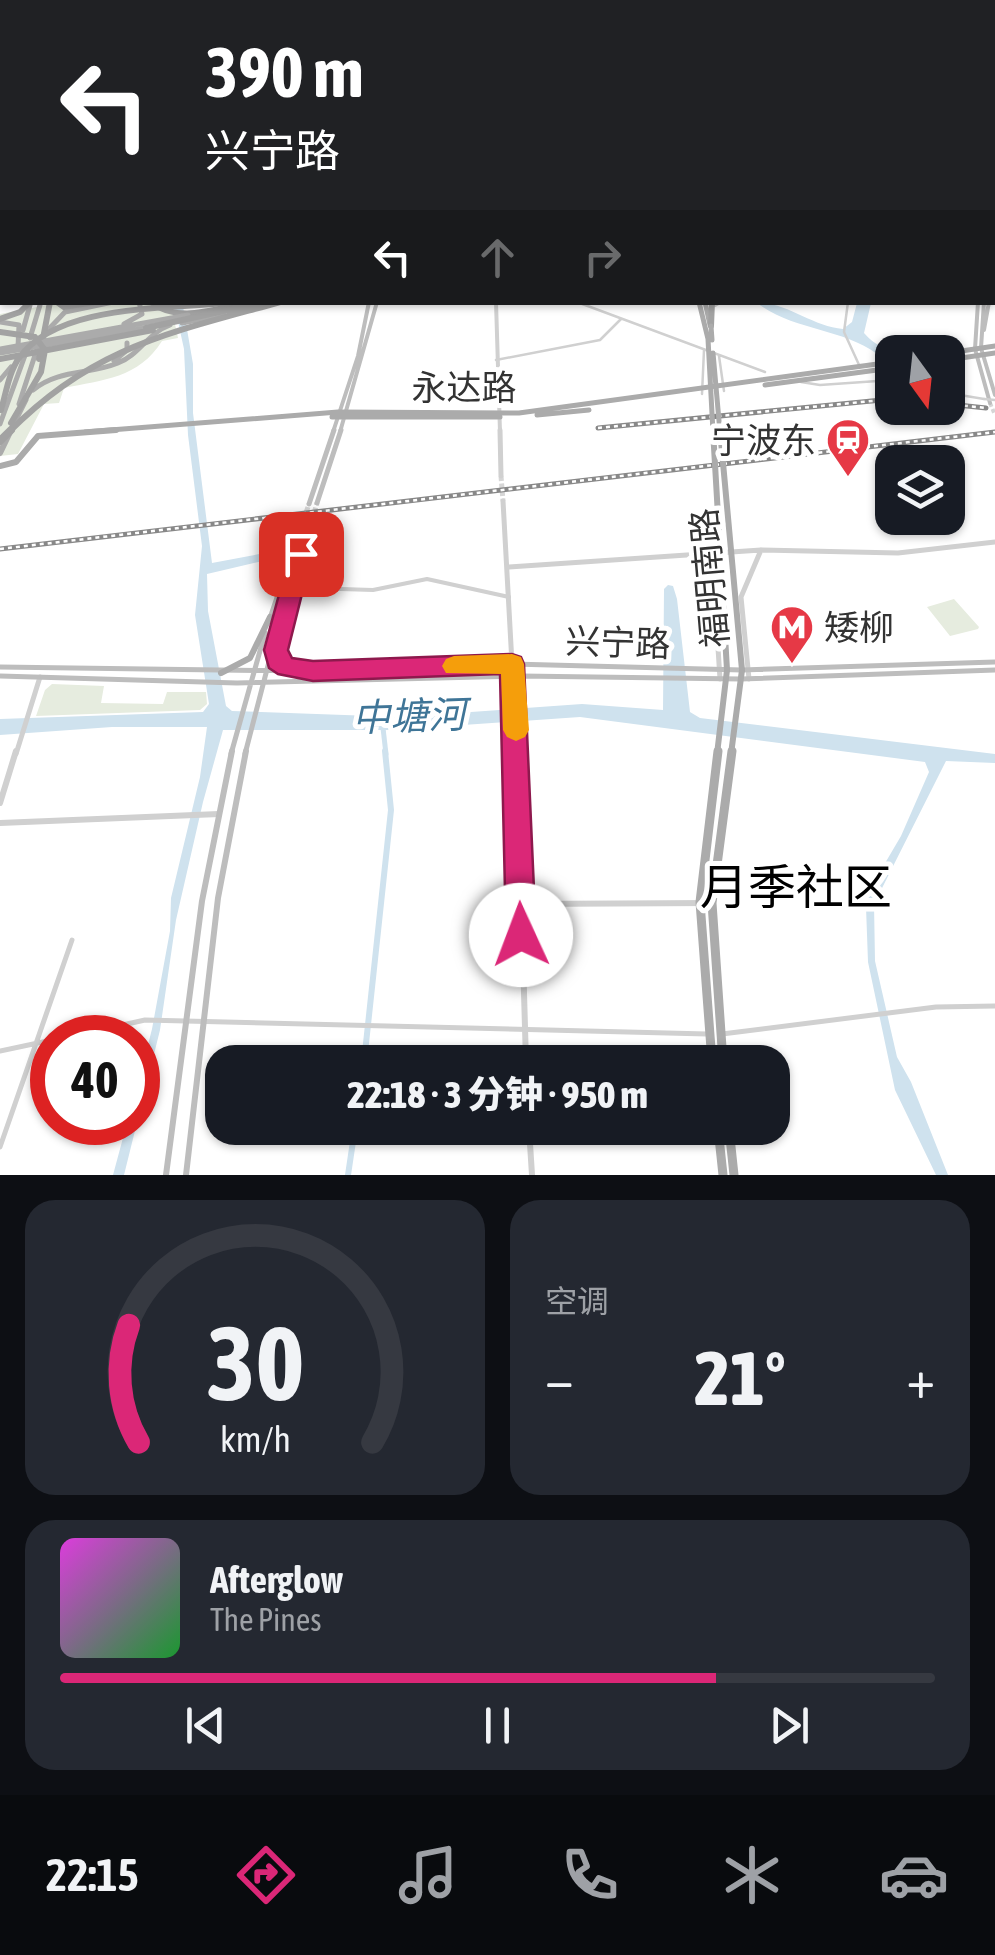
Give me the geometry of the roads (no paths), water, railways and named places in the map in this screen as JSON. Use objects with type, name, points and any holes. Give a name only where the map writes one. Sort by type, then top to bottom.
[{"type":"highway","points":[[0,320],[28,305]]},
{"type":"highway","points":[[37,359],[38,342],[52,305]]},
{"type":"highway","points":[[154,305],[161,312],[188,317],[228,305]]},
{"type":"highway","points":[[0,412],[18,359],[51,330],[102,315],[213,305]]},
{"type":"highway","points":[[0,354],[249,305]]},
{"type":"highway","points":[[0,354],[272,305]]},
{"type":"highway","points":[[0,445],[41,398],[120,347],[156,334],[275,305]]},
{"type":"highway","points":[[710,305],[711,326]]},
{"type":"highway","points":[[0,332],[36,338],[45,357],[41,372],[0,445]]},
{"type":"main road","points":[[0,404],[30,305]]},
{"type":"main road","points":[[22,336],[39,305]]},
{"type":"main road","points":[[0,424],[40,305]]},
{"type":"main road","points":[[38,342],[50,321],[68,310],[97,305]]},
{"type":"main road","points":[[0,354],[126,323],[142,314],[140,305]]},
{"type":"main road","points":[[30,350],[238,305]]},
{"type":"main road","points":[[38,342],[269,305]]},
{"type":"main road","points":[[372,305],[347,414],[313,503],[338,414],[372,305]]},
{"type":"main road","name":"福明南路","points":[[710,305],[708,339],[723,674],[700,902],[714,1034]]},
{"type":"main road","points":[[980,305],[979,352],[991,399]]},
{"type":"main road","points":[[979,352],[981,305]]},
{"type":"main road","points":[[0,445],[38,384],[127,360],[141,341],[158,329],[188,317]]},
{"type":"main road","points":[[0,320],[20,325],[22,336]]},
{"type":"main road","points":[[0,445],[50,321]]},
{"type":"main road","name":"福明南路","points":[[711,326],[745,674],[736,715],[712,903],[714,1034]]},
{"type":"main road","points":[[0,354],[30,350],[108,338],[127,343],[127,350],[116,361],[51,371],[37,359],[42,329]]},
{"type":"main road","points":[[0,354],[108,334]]},
{"type":"main road","points":[[965,356],[995,349]]},
{"type":"main road","points":[[965,351],[979,352]]},
{"type":"main road","points":[[0,380],[14,361]]},
{"type":"main road","name":"永达路","points":[[724,389],[875,366]]},
{"type":"main road","name":"永达路","points":[[0,466],[16,462],[34,439],[338,414],[566,413],[875,368]]},
{"type":"main road","points":[[166,1175],[185,1020],[219,814],[248,682],[299,534]]},
{"type":"main road","points":[[186,1175],[201,1021],[250,730],[261,682],[308,534]]},
{"type":"main road","points":[[282,616],[278,661],[287,667],[313,671]]},
{"type":"main road","points":[[221,673],[250,658],[270,618]]},
{"type":"main road","name":"兴宁路","points":[[745,674],[995,662]]},
{"type":"main road","name":"兴宁路","points":[[0,667],[221,673],[512,664],[723,674],[995,670]]},
{"type":"main road","name":"兴宁路","points":[[0,676],[261,682],[660,677],[689,673]]},
{"type":"main road","points":[[713,1045],[714,1034]]},
{"type":"main road","points":[[714,1034],[718,1045]]},
{"type":"main road","points":[[720,1145],[723,1175]]},
{"type":"main road","points":[[731,1145],[734,1175]]},
{"type":"street","points":[[496,305],[501,476]]},
{"type":"street","points":[[585,305],[764,372]]},
{"type":"street","points":[[848,305],[844,332],[860,366]]},
{"type":"street","points":[[496,360],[600,340],[621,319]]},
{"type":"street","points":[[702,392],[704,350]]},
{"type":"street","points":[[719,356],[724,389]]},
{"type":"street","points":[[796,381],[820,385],[875,381]]},
{"type":"street","points":[[965,395],[991,399]]},
{"type":"street","points":[[503,501],[516,725],[525,1045]]},
{"type":"street","points":[[508,567],[761,550],[898,554],[995,542]]},
{"type":"street","points":[[745,674],[741,597],[761,550]]},
{"type":"street","points":[[712,554],[723,674]]},
{"type":"street","points":[[308,588],[373,590],[427,578],[509,596]]},
{"type":"street","points":[[0,803],[40,677]]},
{"type":"street","points":[[0,823],[219,814]]},
{"type":"street","points":[[520,904],[712,903]]},
{"type":"street","points":[[45,1015],[72,940]]},
{"type":"street","points":[[160,1020],[714,1034],[962,1005],[995,1006]]},
{"type":"street","points":[[0,1051],[30,1045]]},
{"type":"street","points":[[0,1147],[30,1056]]},
{"type":"street","points":[[530,1145],[532,1175]]},
{"type":"water","points":[[170,305],[183,306],[193,364],[193,413],[212,563],[281,550],[280,557],[207,574],[208,611],[226,706],[232,711],[400,717],[582,704],[663,710],[664,589],[668,585],[673,586],[677,599],[690,712],[700,718],[995,754],[995,763],[946,761],[874,904],[875,961],[897,1057],[948,1175],[936,1175],[895,1090],[868,962],[866,907],[871,887],[901,836],[929,772],[925,762],[580,717],[391,730],[223,730],[176,920],[160,1030],[160,1015],[155,1015],[170,931],[171,898],[200,777],[207,727],[112,727],[0,735],[0,719],[203,712],[209,704],[195,615],[202,546],[188,435],[184,349],[175,308]]},
{"type":"water","points":[[760,305],[779,306],[843,329],[852,322],[856,305],[871,305],[864,333],[875,343],[875,353],[849,339],[786,319]]},
{"type":"water","points":[[121,1145],[131,1145],[124,1175],[113,1175]]},
{"type":"waterway","name":"中塘河","points":[[383,728],[386,754]]},
{"type":"waterway","name":"中塘河","points":[[366,1045],[391,810],[385,751]]},
{"type":"waterway","points":[[348,1175],[352,1145]]},
{"type":"tunnel","points":[[990,403],[995,415]]},
{"type":"tunnel","points":[[501,476],[503,501]]},
{"type":"tunnel","points":[[308,534],[317,503]]},
{"type":"tunnel","points":[[299,533],[309,504]]},
{"type":"railway","points":[[598,428],[875,401]]},
{"type":"railway","points":[[965,406],[986,408]]},
{"type":"railway","points":[[0,549],[995,432]]},
{"type":"place","name":"宁波东","points":[[848,478]]},
{"type":"place","name":"矮柳","points":[[792,665]]},
{"type":"district","name":"月季社区","points":[[796,886]]}]
